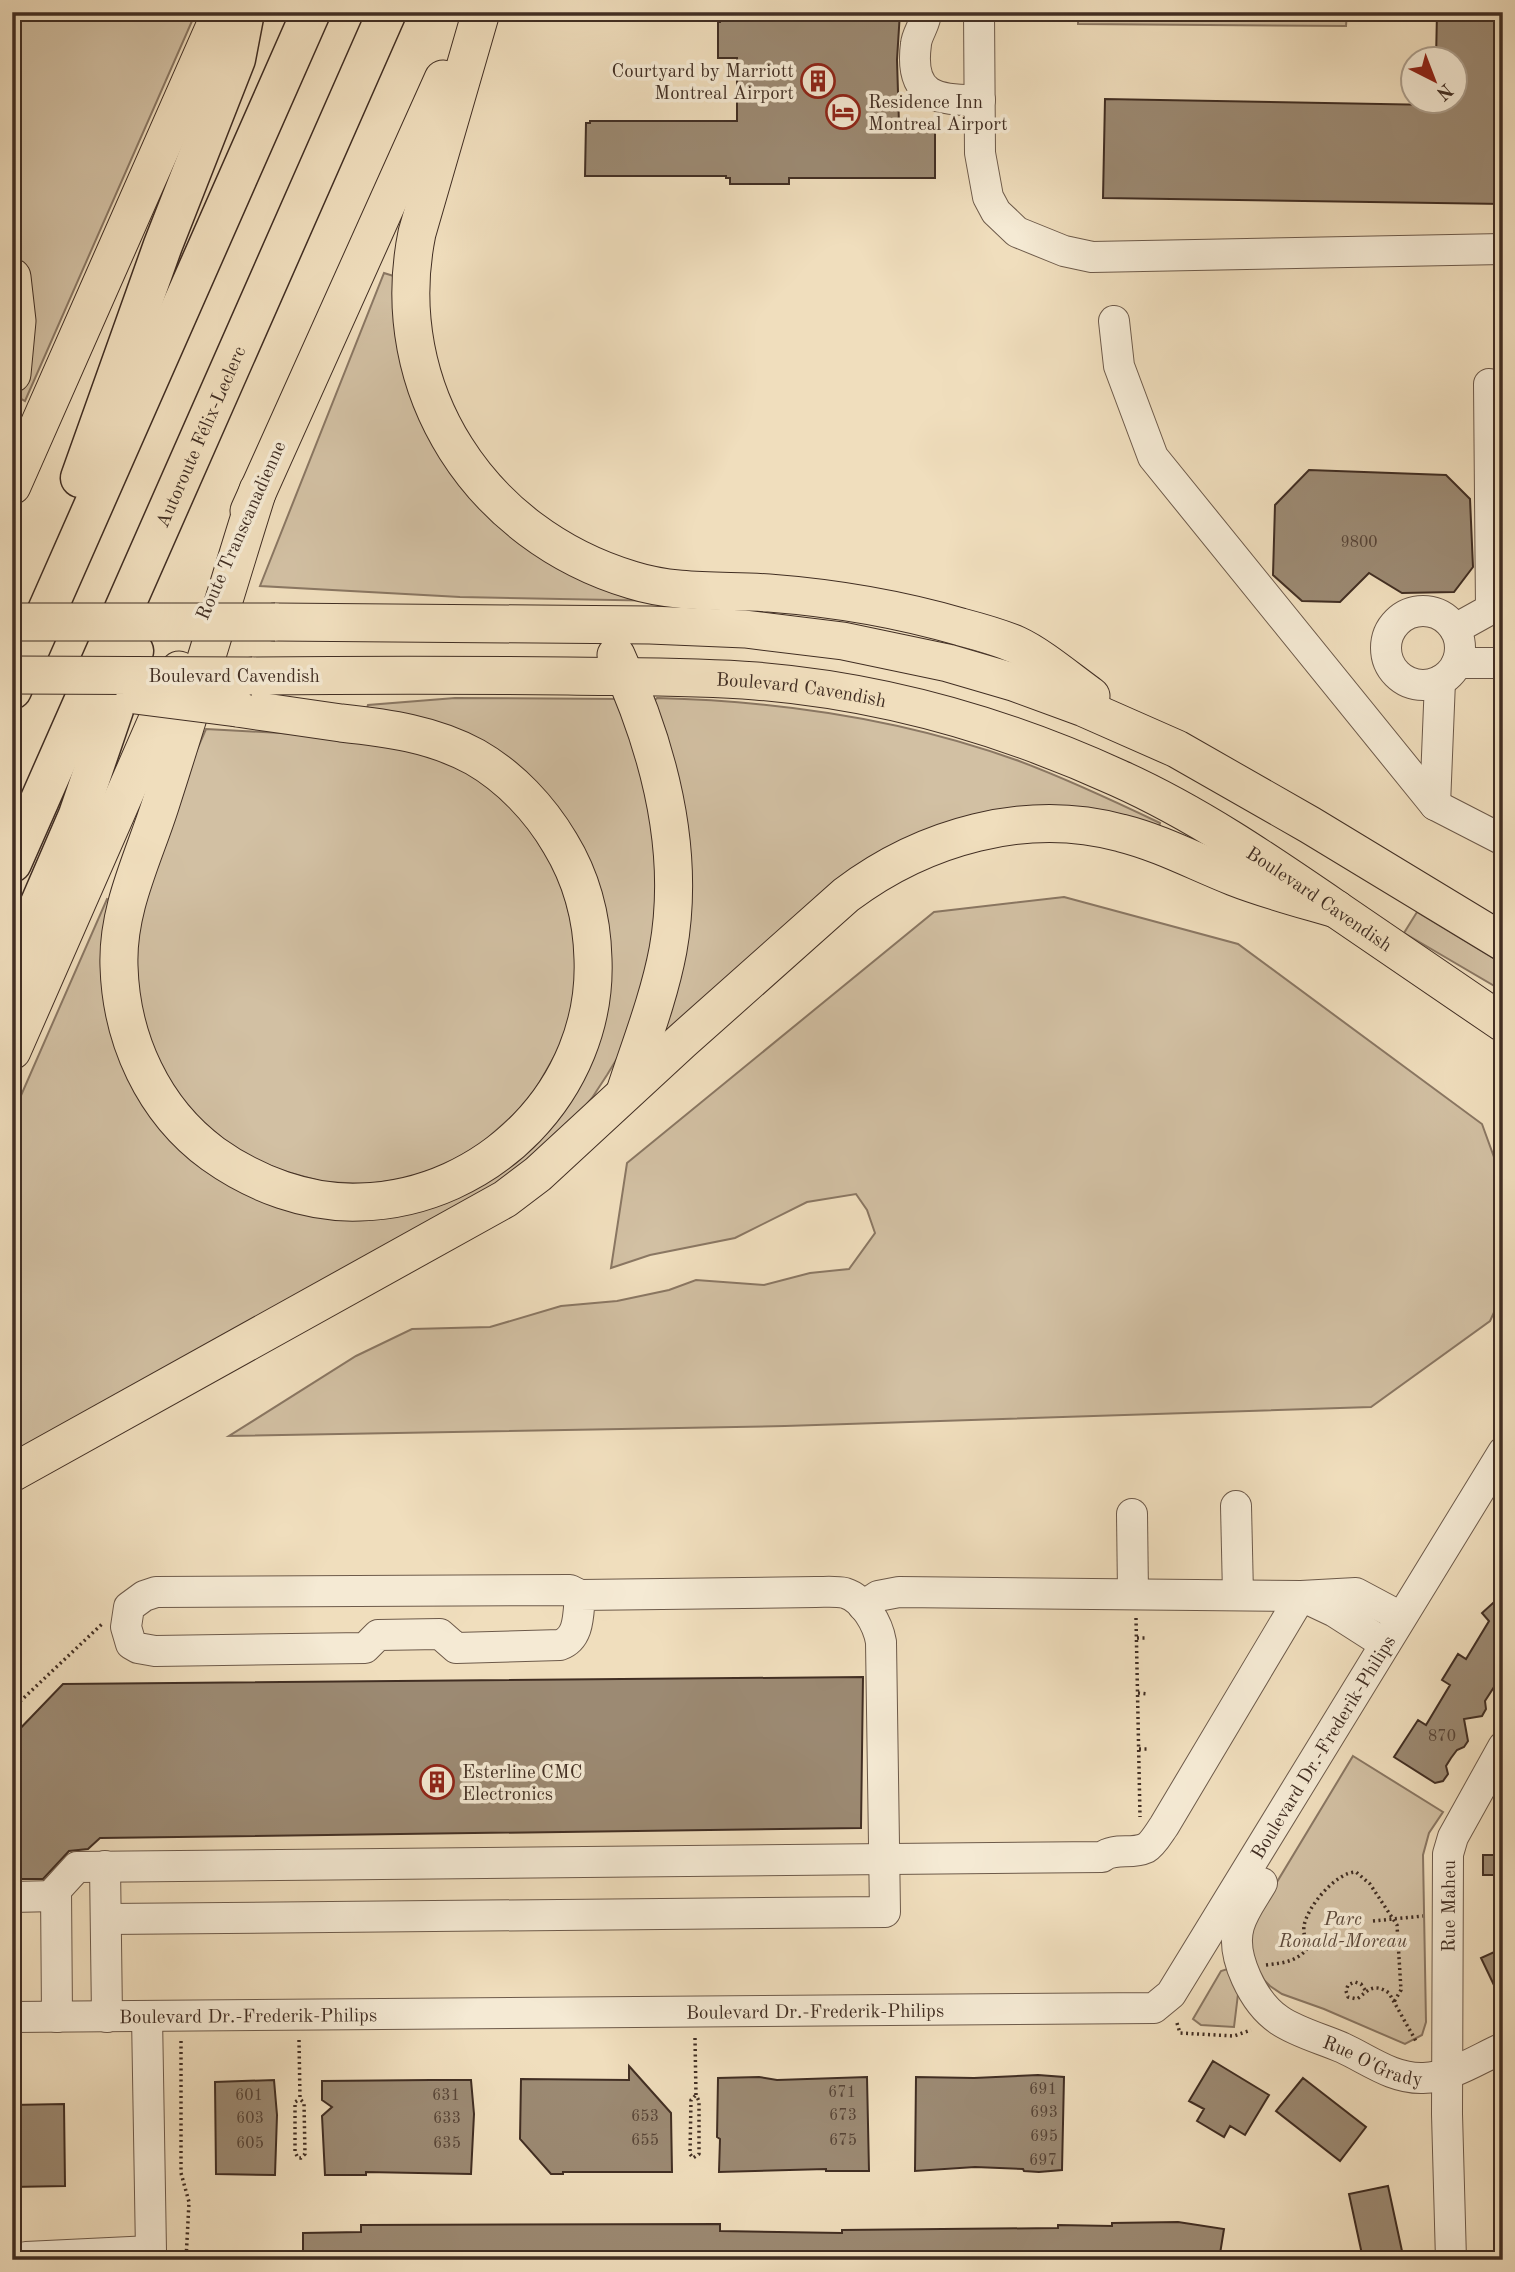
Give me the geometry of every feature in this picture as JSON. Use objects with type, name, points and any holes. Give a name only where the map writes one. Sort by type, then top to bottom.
[{"type":"highway","points":[[12,675],[163,245],[236,59],[245,12]]},
{"type":"highway","points":[[12,690],[311,12]]},
{"type":"highway","name":"Autoroute Félix-Leclerc","points":[[12,863],[387,12]]},
{"type":"highway","points":[[12,968],[78,815],[228,373]]},
{"type":"main road","points":[[12,486],[221,12]]},
{"type":"main road","name":"Route Transcanadienne","points":[[12,1051],[399,172],[474,12]]},
{"type":"main road","points":[[481,12],[417,233],[411,300],[418,361],[431,397],[451,440],[487,490],[533,532],[555,547],[579,560],[633,580],[685,590],[830,599],[945,623],[1019,646],[1150,736]]},
{"type":"main road","points":[[12,277],[16,321],[12,374]]},
{"type":"main road","points":[[12,675],[245,692],[446,743],[494,769],[515,788],[538,812],[570,860],[582,886],[593,942],[594,974],[592,1005],[584,1034],[568,1073],[544,1111],[503,1149],[458,1179],[411,1196],[356,1203],[327,1201],[297,1194],[246,1175],[206,1148],[184,1129],[148,1080],[125,1022],[118,963],[124,910],[159,810],[258,490]]},
{"type":"main road","points":[[12,602],[148,622]]},
{"type":"main road","points":[[12,622],[663,625],[756,629],[886,649],[1013,682],[1150,736],[1271,802],[1503,942]]},
{"type":"main road","points":[[602,625],[625,676],[647,737],[671,828],[674,881],[667,952],[624,1093]]},
{"type":"main road","name":"Boulevard Cavendish","points":[[245,692],[673,676],[799,686],[875,698],[917,708],[1021,738],[1121,779],[1188,813],[1276,867],[1503,1023]]},
{"type":"main road","points":[[12,1473],[505,1199],[538,1174],[624,1093],[853,890],[875,874],[917,853],[968,834],[1013,826],[1048,824],[1109,830],[1159,844],[1236,878],[1336,909]]},
{"type":"street","points":[[926,12],[926,19],[916,42],[918,81],[931,95],[942,99],[980,100]]},
{"type":"street","points":[[979,12],[980,153],[988,197],[996,212],[1017,232],[1064,251],[1092,257],[1503,249]]},
{"type":"street","points":[[1114,321],[1119,366],[1153,457],[1435,805],[1503,840]]},
{"type":"street","points":[[1455,629],[1491,609],[1489,384]]},
{"type":"street","points":[[1435,805],[1449,672],[1460,652],[1460,640],[1448,620],[1438,613],[1414,611],[1394,624],[1387,636],[1387,661],[1403,680],[1415,685],[1428,685],[1449,672],[1503,663]]},
{"type":"street","name":"Boulevard Dr.-Frederik-Philips","points":[[12,2017],[1154,2008],[1171,1994],[1503,1452]]},
{"type":"street","points":[[1237,1506],[1238,1594]]},
{"type":"street","points":[[1132,1514],[1135,1601]]},
{"type":"street","points":[[106,1919],[885,1912],[880,1631],[863,1606],[849,1594],[580,1595],[569,1590],[156,1592],[144,1596],[129,1607],[126,1627],[131,1644],[155,1651],[365,1648],[378,1635],[440,1633],[456,1648],[560,1645],[575,1631],[580,1595]]},
{"type":"street","points":[[863,1606],[878,1596],[900,1592],[1135,1601],[1238,1594],[1356,1593],[1401,1617]]},
{"type":"street","points":[[1301,1595],[1335,1612],[1385,1644]]},
{"type":"street","points":[[57,2017],[56,1890],[76,1867],[1102,1857],[1110,1851],[1149,1846],[1164,1826],[1301,1595]]},
{"type":"street","name":"Boulevard Dr.-Frederik-Philips","points":[[1264,1879],[1391,1669],[1401,1617]]},
{"type":"street","name":"Rue Maheu","points":[[1447,2073],[1449,1845],[1501,1756]]},
{"type":"street","points":[[105,1866],[107,2017]]},
{"type":"street","name":"Rue O'Grady","points":[[1264,1879],[1241,1919],[1237,1940],[1248,1982],[1265,2007],[1280,2021],[1397,2075],[1421,2078],[1447,2073],[1451,2260]]},
{"type":"street","points":[[12,1897],[56,1896]]},
{"type":"street","points":[[21,2260],[26,2257],[153,2256],[147,2016]]},
{"type":"street","points":[[1447,2073],[1503,2048]]},
{"type":"path","points":[[1135,1601],[1140,1849]]},
{"type":"path","points":[[12,1709],[104,1622]]},
{"type":"path","points":[[1137,1639],[1147,1638]]},
{"type":"path","points":[[1138,1693],[1148,1694]]},
{"type":"path","points":[[1139,1749],[1150,1749]]},
{"type":"path","points":[[1139,1805],[1149,1804]]},
{"type":"path","points":[[1255,1966],[1282,1963],[1301,1956],[1308,1948],[1303,1928],[1307,1917],[1323,1893],[1338,1878],[1349,1872],[1356,1872],[1364,1877],[1397,1925],[1401,1990],[1394,2002]]},
{"type":"path","points":[[1373,1921],[1427,1916]]},
{"type":"path","points":[[1355,1982],[1361,1984],[1365,1990],[1357,2000],[1348,1997],[1346,1992],[1348,1985],[1355,1982]]},
{"type":"path","points":[[1365,1990],[1384,1990],[1394,2002],[1417,2043]]},
{"type":"path","points":[[1178,2025],[1180,2034],[1234,2036]]},
{"type":"path","points":[[695,2038],[699,2154],[693,2158],[690,2154],[691,2100],[696,2095]]},
{"type":"path","points":[[299,2040],[300,2099],[304,2103],[305,2154],[298,2158],[295,2152],[295,2102],[300,2099]]},
{"type":"path","points":[[181,2041],[181,2174],[188,2202],[186,2260]]},
{"type":"green space","points":[[12,12],[196,12],[25,401],[18,397],[23,379],[23,274],[12,238]]},
{"type":"green space","points":[[1078,12],[1347,12],[1346,26],[1078,24]]},
{"type":"green space","points":[[384,273],[400,278],[449,460],[665,601],[460,597],[260,586]]},
{"type":"green space","points":[[455,698],[624,699],[657,821],[657,944],[621,1052],[592,1098],[561,1135],[522,1172],[12,1459],[12,1116],[107,899],[114,902],[107,949],[200,1157],[411,1206],[588,1056],[569,834],[366,711],[368,705]]},
{"type":"green space","points":[[657,698],[795,708],[886,723],[931,734],[1019,761],[1160,823],[1158,830],[947,828],[665,1040],[660,1032],[653,702]]},
{"type":"green space","points":[[206,729],[299,734],[403,746],[466,770],[518,812],[559,874],[577,944],[575,996],[562,1043],[529,1101],[481,1144],[443,1166],[404,1179],[368,1184],[323,1182],[280,1170],[241,1153],[205,1125],[175,1092],[153,1056],[136,996],[136,931],[186,775]]},
{"type":"green space","points":[[1064,897],[1238,944],[1482,1124],[1503,1182],[1503,1293],[1490,1321],[1371,1407],[785,1426],[229,1436],[356,1356],[412,1329],[490,1327],[561,1306],[617,1301],[669,1290],[696,1280],[764,1285],[810,1273],[849,1269],[875,1233],[867,1210],[856,1194],[807,1202],[735,1238],[650,1255],[611,1268],[627,1163],[934,912]]},
{"type":"green space","points":[[1417,912],[1503,964],[1503,991],[1404,933]]},
{"type":"green space","name":"Parc Ronald-Moreau","points":[[1353,1756],[1443,1812],[1429,1833],[1423,1855],[1426,2022],[1422,2035],[1405,2044],[1282,1994],[1261,1977],[1250,1947],[1254,1920]]},
{"type":"green space","points":[[1231,1968],[1239,1986],[1234,2027],[1201,2025],[1193,2019],[1221,1971]]},
{"type":"building","name":"Courtyard by Marriott Montreal Airport","points":[[720,12],[900,12],[897,60],[899,124],[935,124],[935,178],[789,178],[789,184],[730,184],[730,178],[726,176],[585,176],[586,123],[590,121],[737,121],[737,58],[718,58]]},
{"type":"building","points":[[1437,12],[1503,12],[1503,204],[1103,198],[1105,99],[1400,104],[1400,116],[1470,116],[1470,46],[1436,46]]},
{"type":"building","points":[[1309,470],[1446,475],[1470,499],[1473,567],[1454,592],[1402,593],[1369,573],[1340,602],[1302,601],[1273,575],[1275,505]]},
{"type":"building","points":[[1503,1594],[1503,1683],[1496,1684],[1485,1701],[1486,1709],[1482,1716],[1464,1719],[1468,1741],[1464,1747],[1457,1750],[1446,1766],[1448,1774],[1443,1781],[1435,1783],[1394,1757],[1418,1720],[1426,1725],[1450,1685],[1442,1680],[1458,1654],[1466,1659],[1489,1621],[1482,1613]]},
{"type":"building","name":"Esterline CMC Electronics","points":[[863,1677],[861,1828],[100,1838],[88,1849],[69,1851],[43,1879],[12,1879],[12,1737],[63,1684]]},
{"type":"building","points":[[1483,1855],[1503,1855],[1503,1875],[1483,1875]]},
{"type":"building","points":[[1503,1948],[1503,2004],[1481,1958]]},
{"type":"building","points":[[1213,2061],[1269,2095],[1245,2135],[1230,2126],[1224,2137],[1197,2121],[1204,2109],[1189,2101]]},
{"type":"building","points":[[629,2066],[671,2113],[672,2172],[551,2174],[520,2139],[521,2079],[629,2080]]},
{"type":"building","points":[[759,2077],[777,2080],[867,2077],[869,2171],[826,2169],[719,2172],[718,2078]]},
{"type":"building","points":[[916,2077],[1064,2077],[1062,2170],[1039,2172],[975,2167],[915,2171]]},
{"type":"building","points":[[1303,2078],[1366,2127],[1340,2161],[1276,2111]]},
{"type":"building","points":[[274,2080],[277,2115],[275,2175],[216,2174],[215,2082]]},
{"type":"building","points":[[471,2080],[474,2114],[471,2174],[366,2172],[366,2175],[325,2175],[322,2116],[332,2107],[322,2100],[322,2081]]},
{"type":"building","points":[[64,2104],[65,2186],[12,2187],[12,2105]]},
{"type":"building","points":[[1388,2186],[1402,2251],[1363,2259],[1349,2194]]},
{"type":"building","points":[[1178,2222],[1224,2229],[1219,2260],[303,2260],[303,2233],[361,2232],[361,2225],[720,2224],[720,2231],[842,2233],[842,2230],[1058,2228],[1058,2225],[1112,2226],[1112,2223]]},
{"type":"place","name":"Courtyard by Marriott Montreal Airport","points":[[818,81]]},
{"type":"place","name":"Residence Inn Montreal Airport","points":[[843,112]]},
{"type":"place","name":"Esterline CMC Electronics","points":[[437,1782]]}]
